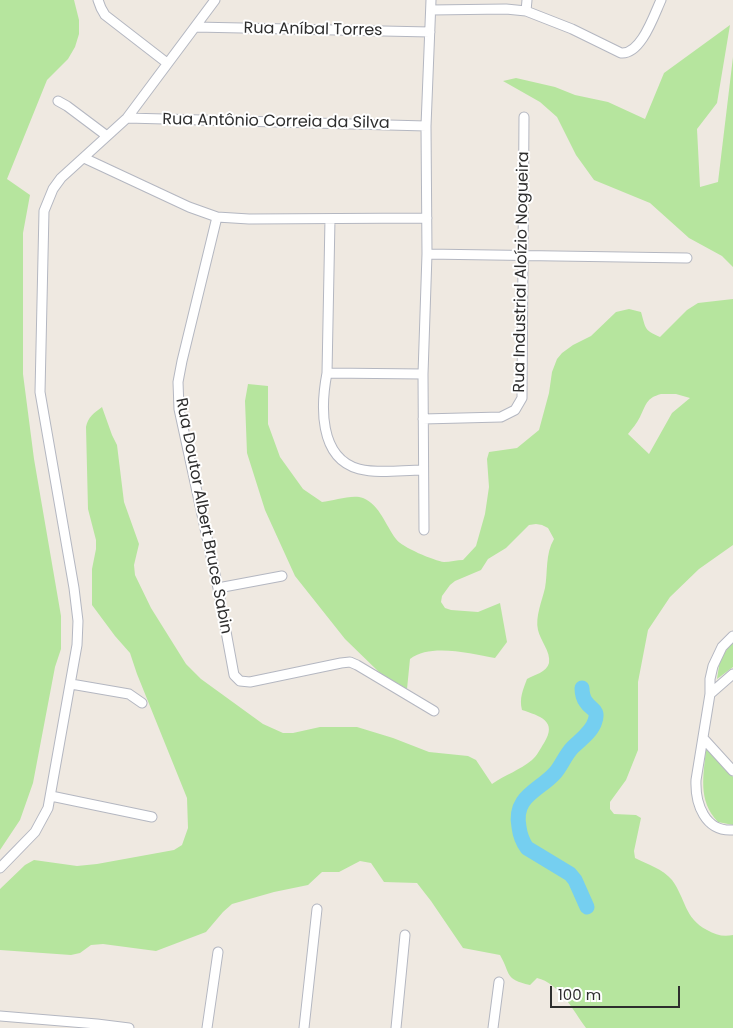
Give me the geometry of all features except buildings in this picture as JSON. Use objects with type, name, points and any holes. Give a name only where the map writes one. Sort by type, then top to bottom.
[{"type":"street","points":[[98,0],[100,8],[110,18],[167,63]]},
{"type":"street","points":[[0,868],[35,832],[45,816],[51,796],[77,645],[78,612],[40,392],[44,211],[53,189],[61,178],[126,118],[215,0]]},
{"type":"street","points":[[424,530],[423,374],[427,254],[426,126],[431,0]]},
{"type":"street","points":[[526,0],[526,11]]},
{"type":"street","points":[[430,10],[506,9],[526,11],[572,29],[621,53],[625,53],[631,51],[641,40],[661,0]]},
{"type":"street","name":"Rua Aníbal Torres","points":[[195,27],[430,32]]},
{"type":"street","points":[[58,101],[107,136]]},
{"type":"street","name":"Rua Industrial Aloízio Nogueira","points":[[423,419],[501,417],[515,410],[523,394],[524,117]]},
{"type":"street","name":"Rua Antônio Correia da Silva","points":[[126,118],[426,126]]},
{"type":"street","points":[[84,158],[217,218],[427,218]]},
{"type":"street","name":"Rua Doutor Albert Bruce Sabin","points":[[217,218],[182,360],[178,382],[178,396],[182,426],[218,588],[232,668],[240,681],[250,682],[341,662],[350,662],[357,664],[434,711]]},
{"type":"street","points":[[330,219],[327,373],[323,394],[323,409],[325,425],[333,450],[344,461],[357,468],[380,471],[424,470]]},
{"type":"street","points":[[427,254],[687,258]]},
{"type":"street","points":[[327,373],[423,374]]},
{"type":"street","points":[[218,588],[282,576]]},
{"type":"street","points":[[733,636],[722,647],[713,666],[710,678],[710,694],[695,792],[698,806],[710,823],[720,830],[733,830]]},
{"type":"street","points":[[710,694],[733,674]]},
{"type":"street","points":[[71,684],[129,694],[142,703]]},
{"type":"street","points":[[703,738],[733,771]]},
{"type":"street","points":[[51,796],[152,817]]},
{"type":"street","points":[[304,1028],[317,909]]},
{"type":"street","points":[[396,1028],[405,935]]},
{"type":"street","points":[[207,1028],[218,952]]},
{"type":"street","points":[[493,1028],[499,982]]},
{"type":"street","points":[[0,1016],[129,1028]]},
{"type":"green space","points":[[0,0],[74,0],[79,20],[79,34],[75,47],[68,59],[47,80],[7,179],[30,195],[23,233],[23,374],[34,459],[61,616],[61,649],[55,667],[33,783],[20,820],[0,850]]},
{"type":"green space","points":[[730,25],[717,103],[697,129],[700,187],[718,182],[733,57],[733,267],[722,256],[689,238],[650,203],[594,180],[576,155],[557,117],[540,102],[503,81],[516,78],[555,87],[575,95],[608,102],[645,119],[664,73]]},
{"type":"green space","points":[[733,299],[733,545],[699,569],[670,597],[648,630],[638,682],[638,750],[626,780],[610,802],[610,809],[614,814],[636,815],[641,818],[634,851],[635,858],[660,870],[672,880],[694,920],[713,933],[723,936],[733,935],[733,1028],[586,1028],[565,998],[552,985],[537,978],[530,985],[522,983],[509,975],[500,955],[463,948],[417,883],[384,882],[371,863],[360,861],[339,872],[322,872],[308,885],[232,904],[206,932],[156,951],[103,944],[91,945],[80,953],[71,955],[0,950],[0,889],[25,865],[34,860],[77,866],[97,864],[174,850],[182,845],[188,828],[187,798],[130,653],[92,605],[92,569],[96,540],[88,509],[86,427],[88,420],[94,413],[102,407],[117,445],[124,502],[139,544],[134,565],[135,575],[151,608],[186,664],[201,679],[263,724],[283,733],[293,733],[320,727],[357,727],[429,752],[468,756],[476,760],[492,784],[532,760],[548,736],[549,729],[545,720],[522,710],[521,702],[527,679],[543,671],[549,663],[547,650],[537,625],[545,588],[548,557],[554,539],[548,528],[536,524],[529,525],[506,548],[488,559],[481,570],[455,581],[442,596],[441,602],[445,608],[451,610],[478,612],[500,603],[507,642],[495,658],[451,651],[419,654],[410,659],[407,689],[381,674],[345,639],[295,576],[265,510],[247,453],[245,401],[248,384],[268,386],[268,424],[280,457],[303,489],[322,502],[348,497],[363,498],[374,506],[396,539],[404,546],[444,562],[463,560],[476,546],[485,514],[489,487],[487,459],[489,452],[517,448],[539,430],[549,393],[552,372],[557,359],[562,353],[591,336],[616,312],[629,309],[641,312],[646,328],[651,333],[660,337],[687,310],[698,303]],"holes":[[[661,394],[676,394],[690,398],[672,413],[649,454],[628,434],[649,400]]]},
{"type":"green space","points":[[733,641],[733,667],[717,679],[720,659]]},
{"type":"green space","points":[[706,747],[733,777],[733,825],[718,822],[711,814],[707,805],[703,787]]},
{"type":"waterway","points":[[582,688],[585,700],[596,714],[593,725],[589,732],[570,750],[555,773],[524,801],[518,817],[521,835],[527,848],[570,874],[575,880],[587,907]]}]
